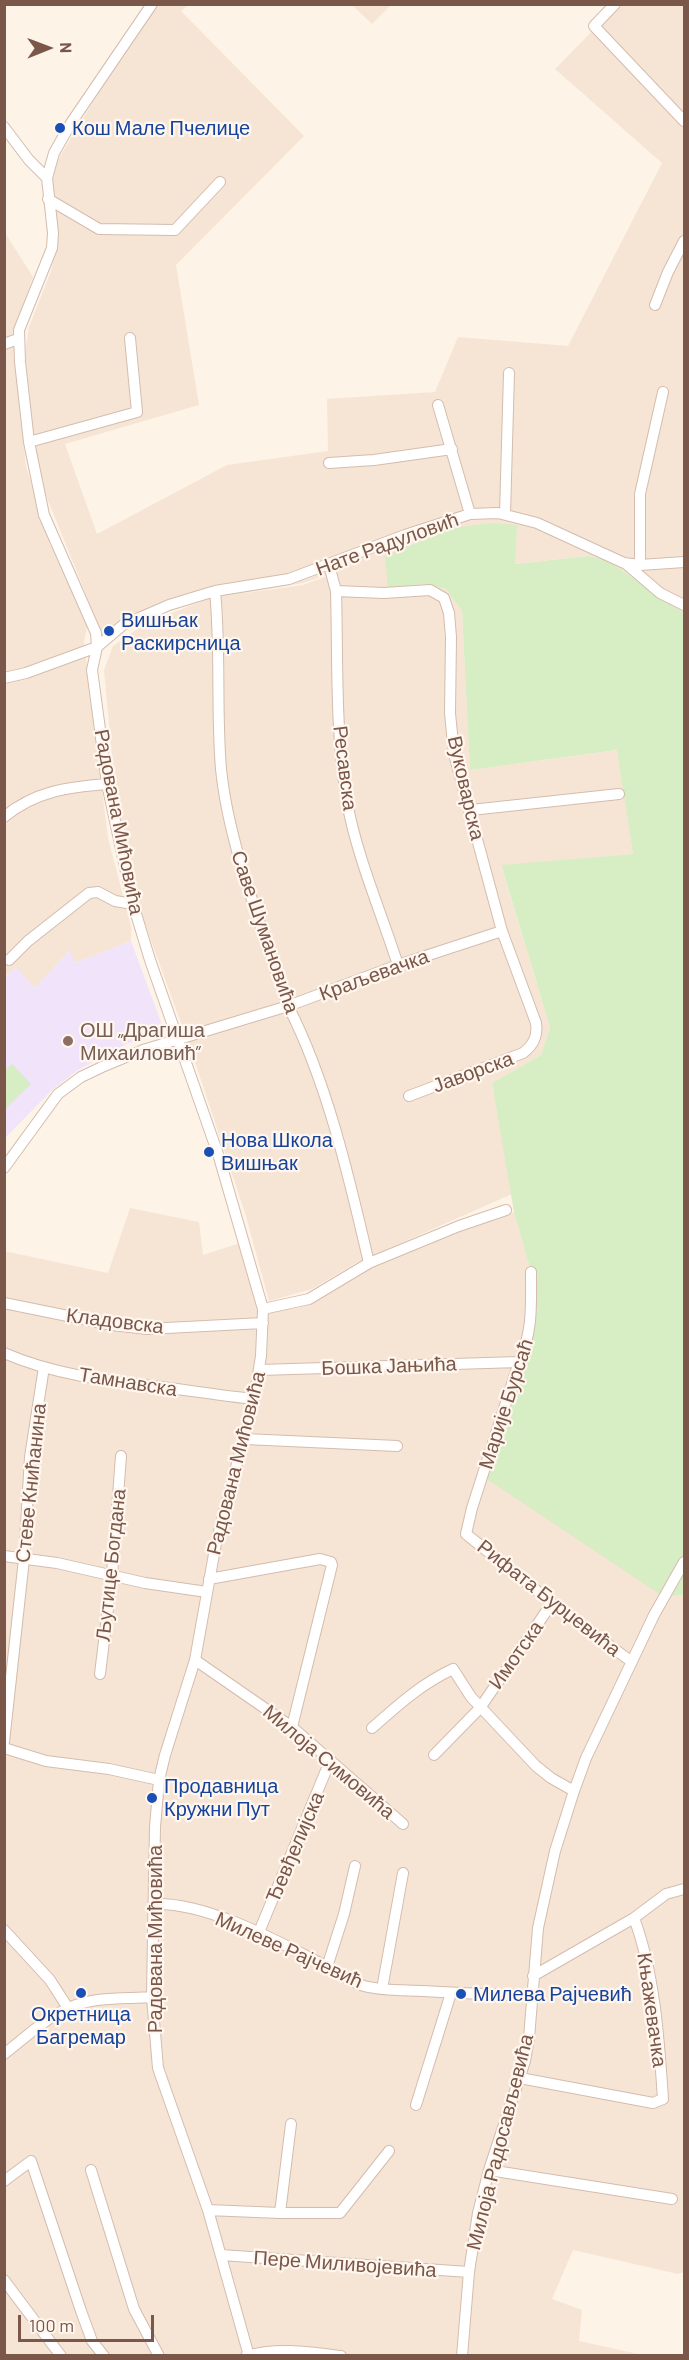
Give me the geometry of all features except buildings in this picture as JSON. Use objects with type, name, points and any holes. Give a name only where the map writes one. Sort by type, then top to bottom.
[{"type":"street","name":"Радована Мићовића","points":[[152,4],[60,141],[47,178],[53,233],[52,248],[42,278],[24,315],[18,339],[29,442],[44,515],[93,623],[97,647],[92,670],[107,784],[133,904],[177,1040],[219,1157],[263,1309],[260,1370],[254,1399],[216,1543],[195,1660],[159,1780],[156,1812],[152,1997],[158,2068],[208,2210],[248,2355]]},
{"type":"street","points":[[615,4],[594,26],[684,120]]},
{"type":"street","points":[[4,127],[29,160],[47,178]]},
{"type":"street","points":[[48,199],[99,229],[175,230],[220,182]]},
{"type":"street","points":[[655,305],[668,272],[684,242]]},
{"type":"street","points":[[29,442],[137,412],[130,338]]},
{"type":"street","points":[[4,344],[18,339]]},
{"type":"street","points":[[505,514],[509,373]]},
{"type":"street","points":[[640,565],[640,494],[663,392]]},
{"type":"street","points":[[438,405],[470,514]]},
{"type":"street","points":[[329,463],[374,460],[452,449]]},
{"type":"street","name":"Нате Радуловић","points":[[97,647],[116,629],[169,605],[215,591],[290,579],[405,535],[470,514],[505,514],[537,523],[624,563],[640,565],[684,562]]},
{"type":"street","points":[[624,563],[660,593],[684,605]]},
{"type":"street","name":"Ресавска","points":[[329,565],[336,591],[340,760],[348,805],[362,858],[398,965]]},
{"type":"street","name":"Вуковарска","points":[[336,591],[384,593],[430,590],[444,598],[449,613],[451,637],[450,713],[454,754],[471,810],[501,931],[534,1016],[537,1031],[533,1043]]},
{"type":"street","name":"Саве Шумановића","points":[[215,591],[218,625],[221,769],[231,832],[288,1006],[297,1024],[330,1117],[356,1207],[369,1263]]},
{"type":"street","points":[[4,678],[26,673],[97,647]]},
{"type":"street","points":[[4,818],[26,802],[51,791],[67,787],[107,784]]},
{"type":"street","points":[[471,810],[619,794]]},
{"type":"street","points":[[9,960],[41,930],[89,892],[98,892],[115,901],[133,904]]},
{"type":"street","name":"Краљевачка","points":[[4,1168],[58,1094],[81,1077],[133,1054],[288,1006],[398,965],[501,931]]},
{"type":"street","name":"Јаворска","points":[[409,1096],[523,1053],[533,1043]]},
{"type":"street","points":[[263,1309],[309,1299],[369,1263],[459,1226],[506,1210]]},
{"type":"street","name":"Марије Бурсаћ","points":[[466,1534],[472,1508],[519,1362],[527,1345],[531,1327],[531,1272]]},
{"type":"street","name":"Кладовска","points":[[4,1304],[112,1325],[147,1329],[263,1323]]},
{"type":"street","name":"Тамнавска","points":[[4,1353],[44,1367],[118,1382],[254,1399]]},
{"type":"street","name":"Бошка Јањића","points":[[260,1370],[519,1362]]},
{"type":"street","name":"Стеве Книћанина","points":[[4,1742],[24,1558],[30,1457],[44,1367]]},
{"type":"street","points":[[245,1439],[397,1446]]},
{"type":"street","name":"Љутице Богдана","points":[[100,1674],[112,1575],[121,1456]]},
{"type":"street","name":"Рифата Бурџевића","points":[[466,1534],[552,1603],[632,1662]]},
{"type":"street","points":[[4,1557],[24,1558],[207,1592]]},
{"type":"street","points":[[209,1579],[320,1559],[331,1562],[292,1726]]},
{"type":"street","name":"Милоја Радосављевића","points":[[462,2355],[469,2272],[478,2213],[489,2170],[520,2078],[529,2038],[538,1928],[555,1851],[586,1758],[659,1606],[684,1562]]},
{"type":"street","name":"Имотска","points":[[480,1708],[552,1603]]},
{"type":"street","name":"Милоја Симовића","points":[[195,1660],[292,1726],[403,1824]]},
{"type":"street","points":[[372,1728],[429,1680],[453,1669],[480,1708],[536,1766],[550,1778],[574,1791]]},
{"type":"street","points":[[434,1755],[480,1708]]},
{"type":"street","points":[[4,1748],[46,1761],[109,1769],[159,1780]]},
{"type":"street","name":"Ђевђелијска","points":[[259,1932],[330,1761]]},
{"type":"street","points":[[327,1967],[344,1914],[355,1866]]},
{"type":"street","points":[[382,1989],[403,1873]]},
{"type":"street","points":[[533,1976],[634,1918],[666,1894],[684,1889]]},
{"type":"street","name":"Милеве Рајчевић","points":[[154,1904],[194,1910],[259,1932],[327,1967],[343,1978],[382,1989],[532,1995]]},
{"type":"street","name":"Књажевачка","points":[[520,2078],[654,2103],[663,2099],[654,2010],[642,1940],[634,1918]]},
{"type":"street","points":[[4,1930],[50,1980],[68,2008]]},
{"type":"street","points":[[416,2105],[450,1993]]},
{"type":"street","points":[[4,2054],[68,2008],[101,2000],[152,1997]]},
{"type":"street","points":[[280,2213],[291,2124]]},
{"type":"street","points":[[208,2210],[340,2213],[390,2151]]},
{"type":"street","points":[[4,2181],[31,2161],[92,2341],[104,2355]]},
{"type":"street","points":[[91,2170],[134,2309],[159,2355]]},
{"type":"street","points":[[489,2170],[672,2199]]},
{"type":"street","name":"Пере Миливојевића","points":[[221,2255],[469,2272]]},
{"type":"street","points":[[4,2280],[61,2355]]},
{"type":"street","points":[[248,2355],[292,2350],[341,2355]]},
{"type":"shaded area","points":[[152,5],[188,5],[181,11],[304,136],[176,265],[199,405],[65,444],[97,534],[227,465],[328,451],[327,399],[435,392],[458,337],[568,346],[662,163],[555,69],[618,5],[684,5],[684,613],[607,560],[588,556],[514,564],[516,525],[389,587],[421,584],[446,589],[462,611],[470,770],[618,750],[633,854],[501,866],[550,1027],[541,1055],[492,1083],[512,1194],[356,1263],[312,1289],[269,1301],[245,1213],[196,1065],[143,918],[119,830],[104,670],[113,646],[146,623],[205,600],[186,603],[133,623],[106,644],[43,488],[37,467],[25,353],[29,327],[51,271],[57,246],[51,171]],"holes":[[[343,570],[303,585],[238,594],[303,583]]]},
{"type":"shaded area","points":[[352,5],[391,5],[372,24]]},
{"type":"shaded area","points":[[4,231],[33,277],[13,333],[26,466],[50,544],[88,623],[84,642],[108,838],[131,926],[131,941],[75,963],[69,951],[35,988],[16,968],[4,977]]},
{"type":"shaded area","name":"ОШ „Драгиша Михаиловић”","points":[[131,941],[161,1022],[158,1033],[124,1045],[78,1070],[53,1089],[5,1138],[5,977],[16,967],[35,988],[70,950],[75,963]]},
{"type":"shaded area","points":[[130,1208],[199,1222],[203,1255],[243,1242],[263,1309],[292,1309],[309,1305],[369,1263],[459,1229],[514,1212],[531,1272],[664,1597],[684,1595],[684,2272],[678,2274],[573,2250],[552,2299],[582,2310],[579,2341],[643,2355],[5,2355],[4,1251],[108,1273]]},
{"type":"green space","points":[[490,523],[517,525],[515,564],[588,556],[607,560],[684,613],[684,1595],[664,1597],[484,1477],[527,1345],[531,1272],[514,1212],[492,1083],[541,1055],[550,1027],[501,865],[633,854],[617,750],[470,770],[462,611],[446,589],[421,584],[388,588],[385,556],[453,528]]},
{"type":"green space","points":[[12,1064],[31,1084],[5,1109],[5,1070]]},
{"type":"place","name":"Кош Мале Пчелице","points":[[60,128]]},
{"type":"place","name":"Вишњак Раскирсница","points":[[109,631]]},
{"type":"place","name":"ОШ „Драгиша Михаиловић”","points":[[68,1041]]},
{"type":"place","name":"Нова Школа Вишњак","points":[[209,1152]]},
{"type":"place","name":"Продавница Кружни Пут","points":[[152,1798]]},
{"type":"place","name":"Окретница Багремар","points":[[81,1993]]},
{"type":"place","name":"Милева Рајчевић","points":[[461,1994]]}]
